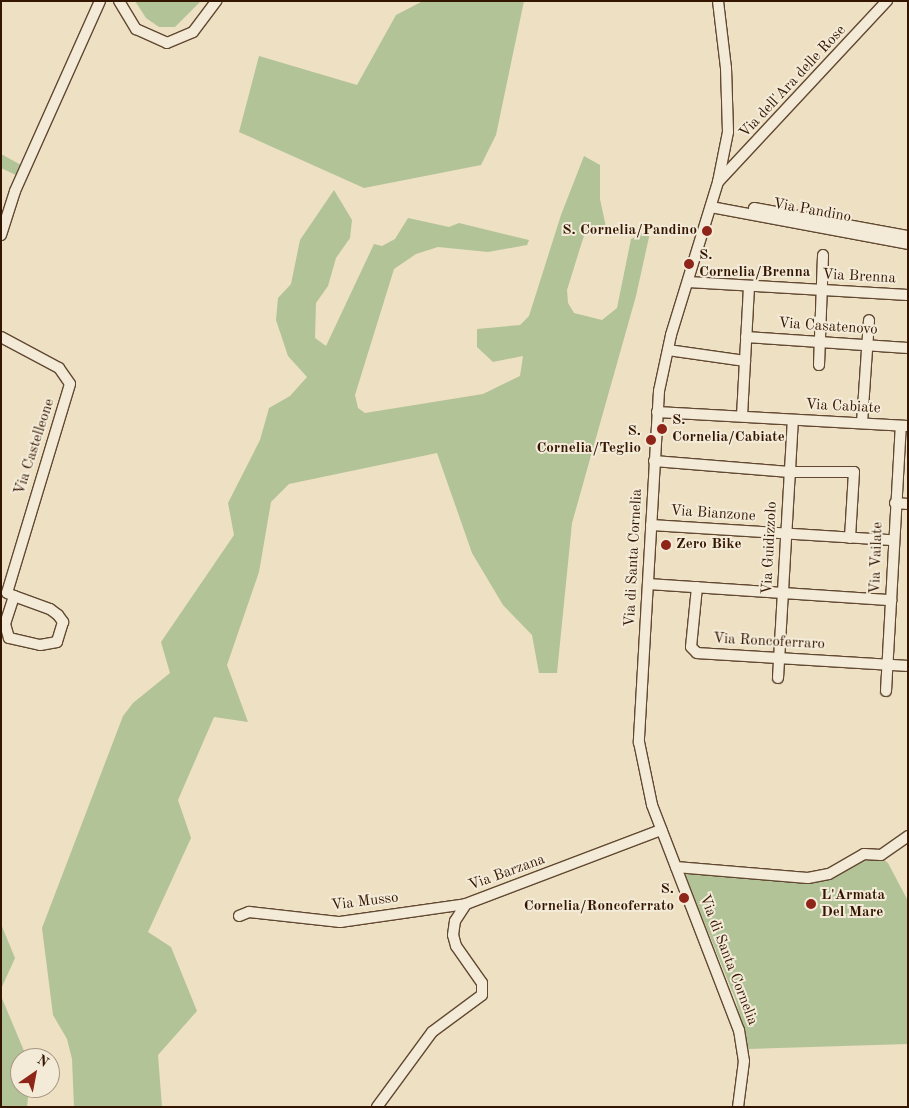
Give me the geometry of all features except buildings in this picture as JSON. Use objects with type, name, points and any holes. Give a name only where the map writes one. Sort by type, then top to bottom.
[{"type":"street","points":[[1,235],[15,192],[100,1]]},
{"type":"street","points":[[119,1],[136,29],[167,43],[193,32],[216,1]]},
{"type":"street","name":"Via di Santa Cornelia","points":[[718,1],[728,132],[712,204],[668,350],[657,412],[639,742],[645,782],[739,1030],[744,1061],[738,1107]]},
{"type":"street","name":"Via dell'Ara delle Rose","points":[[718,182],[886,1]]},
{"type":"street","name":"Via Pandino","points":[[712,204],[908,236]]},
{"type":"street","name":"Via Pandino","points":[[712,204],[908,244]]},
{"type":"street","points":[[819,364],[824,255]]},
{"type":"street","name":"Via Brenna","points":[[688,282],[908,295]]},
{"type":"street","points":[[742,416],[749,286]]},
{"type":"street","points":[[862,423],[869,320]]},
{"type":"street","name":"Via Castelleone","points":[[1,337],[59,368],[70,384],[7,593],[14,596],[58,615],[62,622],[57,642],[40,646],[9,638],[5,624],[14,596]]},
{"type":"street","name":"Via Casatenovo","points":[[746,337],[908,348]]},
{"type":"street","points":[[668,350],[745,361]]},
{"type":"street","name":"Via Cabiate","points":[[657,412],[904,426]]},
{"type":"street","name":"Via Guidizzolo","points":[[778,678],[794,420]]},
{"type":"street","name":"Via Vailate","points":[[886,691],[892,540],[904,426]]},
{"type":"street","points":[[654,461],[790,472],[854,472],[850,538]]},
{"type":"street","points":[[895,503],[908,504]]},
{"type":"street","name":"Via Bianzone","points":[[651,525],[892,540]]},
{"type":"street","points":[[648,584],[891,600]]},
{"type":"street","name":"Via Roncoferraro","points":[[697,587],[691,647],[694,652],[908,666]]},
{"type":"street","name":"Via Barzana","points":[[377,1107],[432,1032],[482,995],[482,984],[456,946],[453,935],[455,921],[466,904],[662,830]]},
{"type":"street","points":[[676,867],[808,878],[828,874],[864,854],[881,854],[908,836]]},
{"type":"street","name":"Via Musso","points":[[239,916],[251,912],[340,922],[466,904]]},
{"type":"green space","points":[[135,1],[201,1],[175,27],[159,27],[146,18]]},
{"type":"green space","points":[[423,1],[524,1],[496,135],[481,165],[364,188],[239,132],[259,56],[357,85],[396,15]]},
{"type":"green space","points":[[1,154],[21,165],[16,175],[1,168]]},
{"type":"green space","points":[[584,156],[600,165],[600,199],[606,227],[586,230],[567,290],[568,303],[574,313],[602,320],[617,308],[631,239],[651,228],[636,296],[572,523],[557,673],[539,673],[532,635],[503,605],[472,553],[437,453],[289,484],[271,502],[259,572],[227,665],[248,722],[214,717],[178,800],[191,838],[148,932],[171,947],[197,1011],[158,1055],[162,1107],[74,1107],[72,1059],[67,1039],[53,1015],[42,928],[123,716],[133,703],[170,673],[161,642],[234,535],[228,503],[260,440],[269,408],[290,396],[307,377],[288,356],[276,320],[278,298],[291,284],[300,240],[334,190],[352,220],[350,238],[336,258],[328,286],[316,303],[315,338],[326,346],[374,244],[382,246],[395,239],[408,218],[449,227],[459,223],[529,240],[527,245],[488,252],[438,247],[416,254],[394,269],[355,395],[358,408],[365,413],[483,394],[520,376],[523,356],[493,362],[477,347],[477,329],[520,325],[529,316],[561,215]]},
{"type":"green space","points":[[864,856],[882,858],[888,863],[908,901],[908,1044],[748,1049],[736,1001],[684,872],[799,880]]},
{"type":"green space","points":[[1,924],[15,958],[1,989]]},
{"type":"green space","points":[[1,996],[23,1048],[10,1048],[10,1098],[28,1098],[27,1107],[1,1107]]},
{"type":"place","name":"S. Cornelia/Pandino","points":[[707,231]]},
{"type":"place","name":"S. Cornelia/Brenna","points":[[689,264]]},
{"type":"place","name":"S. Cornelia/Cabiate","points":[[662,429]]},
{"type":"place","name":"S. Cornelia/Teglio","points":[[651,440]]},
{"type":"place","name":"Zero Bike","points":[[666,545]]},
{"type":"place","name":"S. Cornelia/Roncoferrato","points":[[684,898]]},
{"type":"place","name":"L'Armata Del Mare","points":[[811,904]]}]
